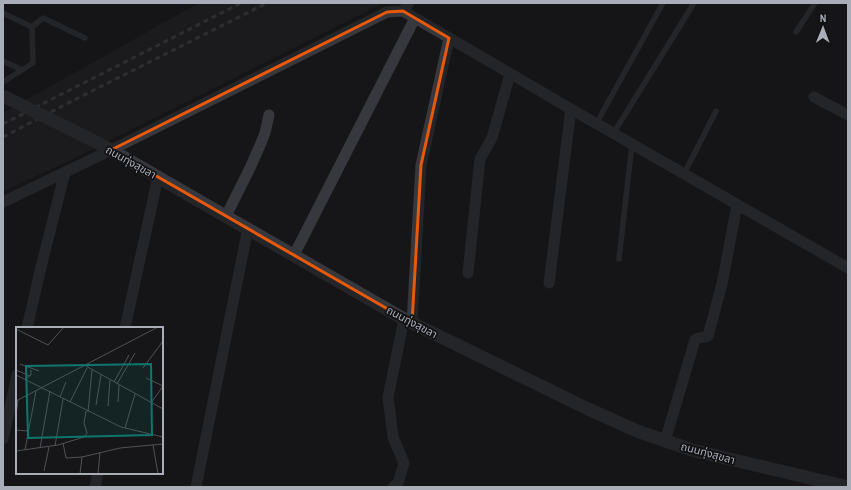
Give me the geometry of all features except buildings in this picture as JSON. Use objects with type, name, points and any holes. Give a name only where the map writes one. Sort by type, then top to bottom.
[{"type":"street","points":[[3,202],[111,150],[387,12],[406,7],[415,18],[613,134],[848,268]]},
{"type":"street","points":[[294,255],[415,18]]},
{"type":"street","points":[[393,487],[398,483],[404,463],[393,437],[388,397],[408,321],[421,165],[449,38]]},
{"type":"street","points":[[468,273],[480,159],[492,138],[510,74]]},
{"type":"street","name":"ถนนทุ่งสุขลา","points":[[4,97],[111,150],[408,321],[586,408],[637,431],[692,450],[848,487]]},
{"type":"street","points":[[814,97],[848,115]]},
{"type":"street","points":[[549,283],[571,109]]},
{"type":"street","points":[[226,216],[265,133],[270,115]]},
{"type":"street","points":[[27,327],[65,172]]},
{"type":"street","points":[[125,327],[158,177]]},
{"type":"street","points":[[665,441],[695,340],[708,336],[722,284],[737,205]]},
{"type":"street","points":[[196,487],[248,228]]},
{"type":"street","points":[[3,439],[16,380]]},
{"type":"street","points":[[95,487],[98,474]]},
{"type":"lane","points":[[596,124],[662,3]]},
{"type":"lane","points":[[613,134],[694,3]]},
{"type":"lane","points":[[796,32],[815,3]]},
{"type":"lane","points":[[3,13],[32,27]]},
{"type":"lane","points":[[32,27],[44,18],[85,38]]},
{"type":"lane","points":[[3,82],[33,63],[32,27]]},
{"type":"lane","points":[[3,61],[22,70]]},
{"type":"lane","points":[[684,174],[716,111]]},
{"type":"lane","points":[[618,259],[632,144]]},
{"type":"highlighted area","points":[[403,11],[449,38],[421,165],[412,323],[111,150],[387,12]]},
{"type":"shaded area","points":[[199,3],[383,3],[59,166],[3,191],[3,113]]},
{"type":"railway","points":[[3,124],[241,3]]},
{"type":"railway","points":[[3,137],[267,3]]}]
